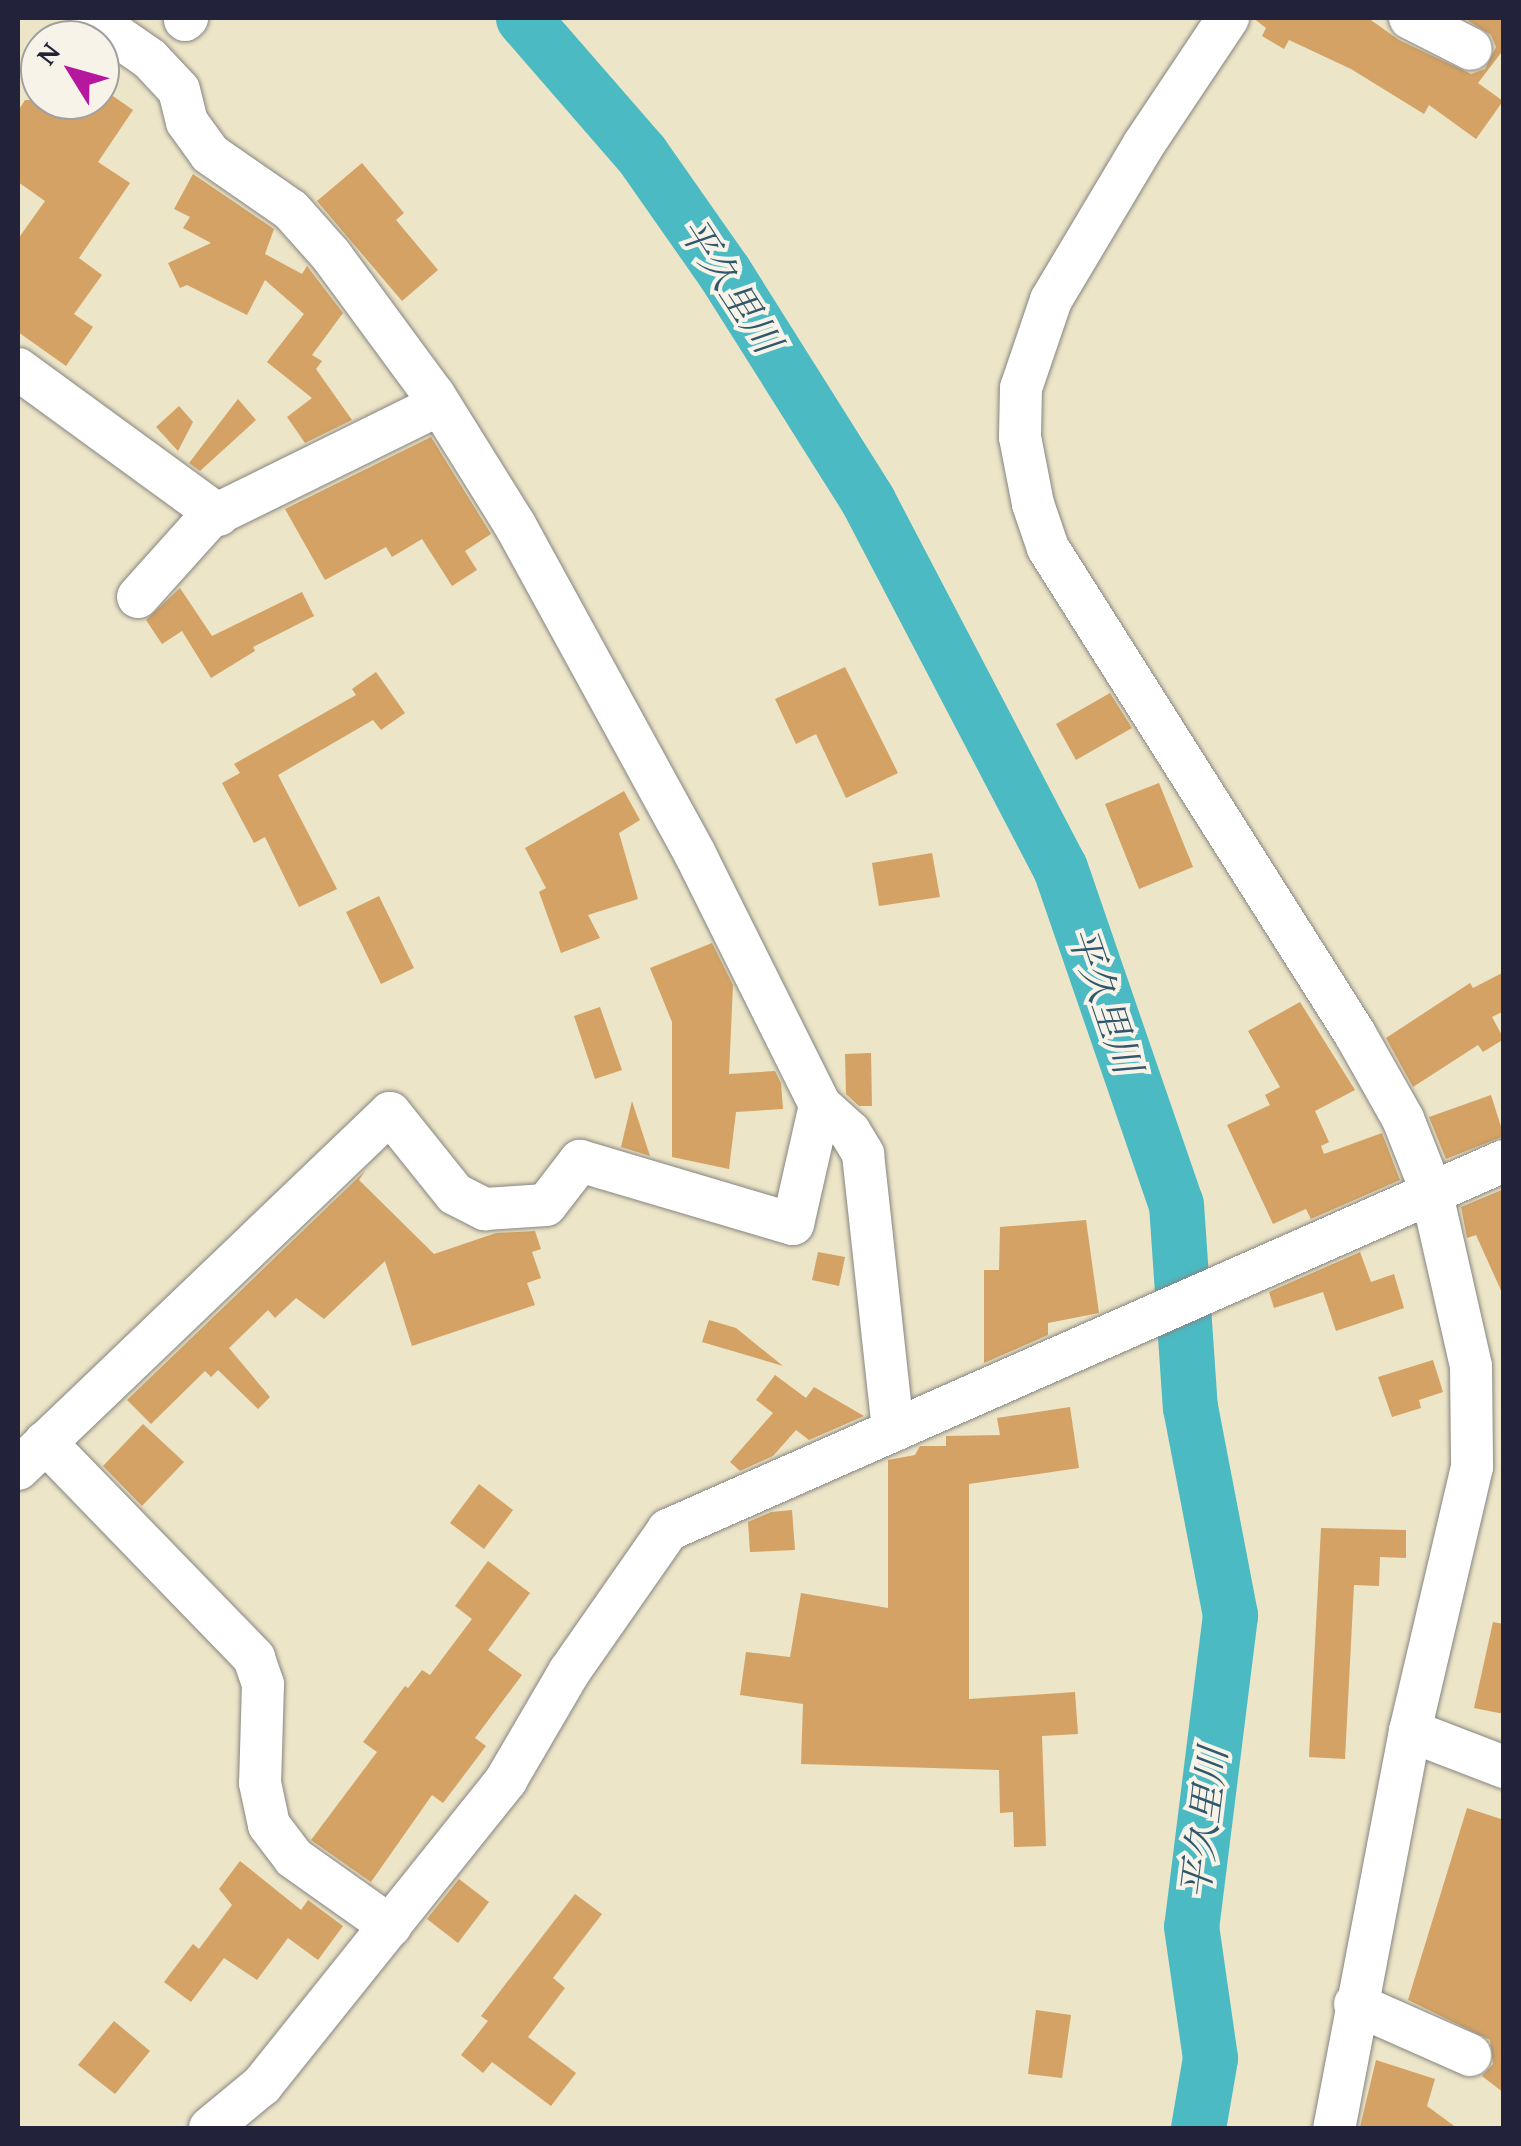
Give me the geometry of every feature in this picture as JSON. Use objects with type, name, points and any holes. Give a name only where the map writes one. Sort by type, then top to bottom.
[{"type":"street","points":[[91,18],[150,59],[180,90],[187,122],[210,154],[291,210],[331,255],[439,405],[515,526],[694,854],[820,1105],[850,1132],[863,1154],[893,1430]]},
{"type":"street","points":[[1228,18],[1144,144],[1051,300],[1021,388],[1020,437],[1033,504],[1048,548],[1354,1034],[1403,1119],[1431,1190],[1471,1366],[1473,1452],[1462,1516],[1410,1732],[1334,2128]]},
{"type":"street","points":[[1410,18],[1472,49]]},
{"type":"street","points":[[18,369],[218,514]]},
{"type":"street","points":[[138,597],[218,514],[439,405]]},
{"type":"street","points":[[390,1926],[294,1858],[269,1825],[260,1784],[263,1684],[254,1658],[31,1456],[390,1114],[455,1194],[485,1209],[546,1206],[580,1160],[793,1224],[820,1105]]},
{"type":"street","points":[[210,2128],[262,2085],[506,1780],[570,1672],[668,1530],[1098,1344],[1252,1270],[1504,1161]]},
{"type":"street","points":[[1410,1732],[1504,1767]]},
{"type":"street","points":[[1355,2004],[1470,2055]]},
{"type":"building","points":[[1253,18],[1368,18],[1399,40],[1471,74],[1485,69],[1496,47],[1491,35],[1464,18],[1504,18],[1504,49],[1478,83],[1503,101],[1476,139],[1429,105],[1424,114],[1351,69],[1289,40],[1284,49],[1262,36],[1266,28]]},
{"type":"building","points":[[120,101],[133,110],[98,162],[130,183],[79,258],[102,275],[74,314],[93,327],[66,366],[18,332],[18,239],[45,201],[18,182],[20,108],[20,120],[120,120]]},
{"type":"building","points":[[362,163],[404,213],[396,220],[438,270],[402,301],[317,201]]},
{"type":"building","points":[[193,174],[274,229],[265,254],[302,274],[307,266],[343,313],[312,355],[322,361],[316,369],[352,420],[305,443],[287,417],[312,398],[267,362],[304,314],[265,280],[247,315],[187,285],[180,288],[168,263],[211,243],[183,228],[190,217],[174,209]]},
{"type":"building","points":[[238,399],[256,420],[200,471],[189,463]]},
{"type":"building","points":[[179,406],[193,422],[178,451],[156,427]]},
{"type":"building","points":[[431,437],[491,534],[465,551],[477,570],[452,586],[422,539],[392,557],[386,547],[325,580],[285,509]]},
{"type":"building","points":[[180,588],[212,636],[302,592],[314,616],[253,647],[255,651],[211,678],[182,631],[162,644],[146,620]]},
{"type":"building","points":[[845,667],[898,773],[846,798],[816,734],[796,744],[775,699]]},
{"type":"building","points":[[376,672],[405,713],[381,730],[373,720],[278,775],[337,889],[299,907],[265,837],[254,843],[222,783],[240,773],[234,764],[356,695],[352,689]]},
{"type":"building","points":[[1110,693],[1132,728],[1076,760],[1056,724]]},
{"type":"building","points":[[1159,783],[1193,867],[1139,889],[1105,804]]},
{"type":"building","points":[[624,791],[640,820],[619,833],[638,899],[588,915],[600,938],[561,953],[539,892],[546,888],[525,848]]},
{"type":"building","points":[[932,853],[940,897],[879,906],[872,863]]},
{"type":"building","points":[[379,896],[414,968],[381,984],[346,912]]},
{"type":"building","points":[[712,943],[733,985],[729,1074],[775,1071],[781,1083],[783,1109],[736,1112],[729,1169],[672,1157],[672,1022],[650,968]]},
{"type":"building","points":[[1504,972],[1504,1011],[1492,1017],[1504,1039],[1483,1052],[1478,1045],[1413,1087],[1386,1038],[1470,983],[1473,988]]},
{"type":"building","points":[[1300,1002],[1355,1090],[1315,1111],[1329,1142],[1321,1146],[1324,1154],[1382,1133],[1400,1180],[1311,1219],[1306,1209],[1273,1224],[1227,1125],[1270,1105],[1265,1095],[1280,1087],[1248,1031]]},
{"type":"building","points":[[600,1007],[622,1070],[595,1079],[574,1016]]},
{"type":"building","points":[[871,1053],[872,1106],[859,1106],[846,1094],[845,1054]]},
{"type":"building","points":[[1491,1095],[1504,1136],[1446,1159],[1429,1117]]},
{"type":"building","points":[[632,1101],[650,1156],[621,1147]]},
{"type":"building","points":[[365,1171],[359,1180],[434,1254],[496,1233],[535,1231],[541,1249],[532,1252],[541,1278],[527,1283],[535,1305],[412,1346],[385,1261],[324,1319],[296,1298],[275,1318],[268,1310],[229,1348],[270,1397],[258,1409],[218,1370],[211,1377],[205,1371],[151,1424],[127,1400]]},
{"type":"building","points":[[1504,1189],[1504,1297],[1476,1235],[1467,1238],[1461,1207]]},
{"type":"building","points":[[1086,1220],[1099,1313],[1048,1323],[1048,1335],[984,1363],[984,1270],[999,1270],[1000,1227]]},
{"type":"building","points":[[818,1252],[845,1257],[839,1286],[812,1280]]},
{"type":"building","points":[[1360,1252],[1371,1282],[1394,1274],[1404,1308],[1336,1331],[1323,1292],[1274,1308],[1269,1292]]},
{"type":"building","points":[[709,1320],[736,1328],[783,1366],[702,1342]]},
{"type":"building","points":[[1433,1360],[1443,1392],[1419,1400],[1421,1408],[1392,1417],[1378,1377]]},
{"type":"building","points":[[775,1375],[806,1398],[814,1387],[864,1416],[809,1440],[796,1430],[773,1456],[740,1471],[730,1462],[773,1413],[756,1400]]},
{"type":"building","points":[[1070,1407],[1079,1468],[969,1484],[969,1699],[1075,1692],[1078,1734],[1042,1736],[1046,1846],[1014,1847],[1013,1812],[1000,1813],[999,1770],[801,1764],[803,1704],[740,1695],[746,1652],[790,1657],[801,1593],[888,1608],[888,1460],[915,1455],[920,1446],[946,1446],[946,1436],[1000,1435],[997,1418]]},
{"type":"building","points":[[143,1424],[184,1462],[142,1506],[103,1466]]},
{"type":"building","points":[[479,1484],[513,1510],[484,1549],[450,1523]]},
{"type":"building","points":[[792,1510],[795,1550],[750,1552],[748,1522],[771,1512]]},
{"type":"building","points":[[1321,1528],[1406,1530],[1406,1558],[1380,1557],[1379,1586],[1354,1585],[1345,1759],[1309,1757]]},
{"type":"building","points":[[488,1561],[530,1593],[488,1650],[522,1675],[475,1738],[486,1746],[443,1803],[432,1795],[371,1882],[311,1840],[377,1752],[363,1742],[405,1686],[408,1688],[422,1670],[430,1675],[472,1619],[455,1606]]},
{"type":"building","points":[[1493,1622],[1504,1624],[1504,1714],[1474,1708]]},
{"type":"building","points":[[1467,1808],[1504,1820],[1504,2093],[1482,2076],[1493,2064],[1490,2040],[1408,2000]]},
{"type":"building","points":[[240,1861],[301,1910],[308,1900],[343,1926],[318,1960],[288,1938],[257,1980],[224,1958],[191,2002],[164,1982],[193,1944],[199,1949],[232,1905],[219,1889]]},
{"type":"building","points":[[459,1879],[489,1902],[458,1943],[427,1919]]},
{"type":"building","points":[[575,1894],[602,1914],[553,1978],[565,1988],[528,2037],[576,2073],[551,2106],[492,2062],[483,2073],[461,2055],[488,2021],[481,2016]]},
{"type":"building","points":[[1036,2010],[1071,2015],[1062,2078],[1028,2074]]},
{"type":"building","points":[[114,2021],[150,2051],[115,2094],[78,2065]]},
{"type":"building","points":[[1376,2060],[1435,2079],[1427,2106],[1457,2128],[1360,2127]]},
{"type":"waterway","name":"平久里川","points":[[523,18],[642,155],[724,272],[868,501],[1060,868],[1176,1204],[1190,1407],[1230,1615],[1191,1926],[1210,2058],[1198,2128]]}]
